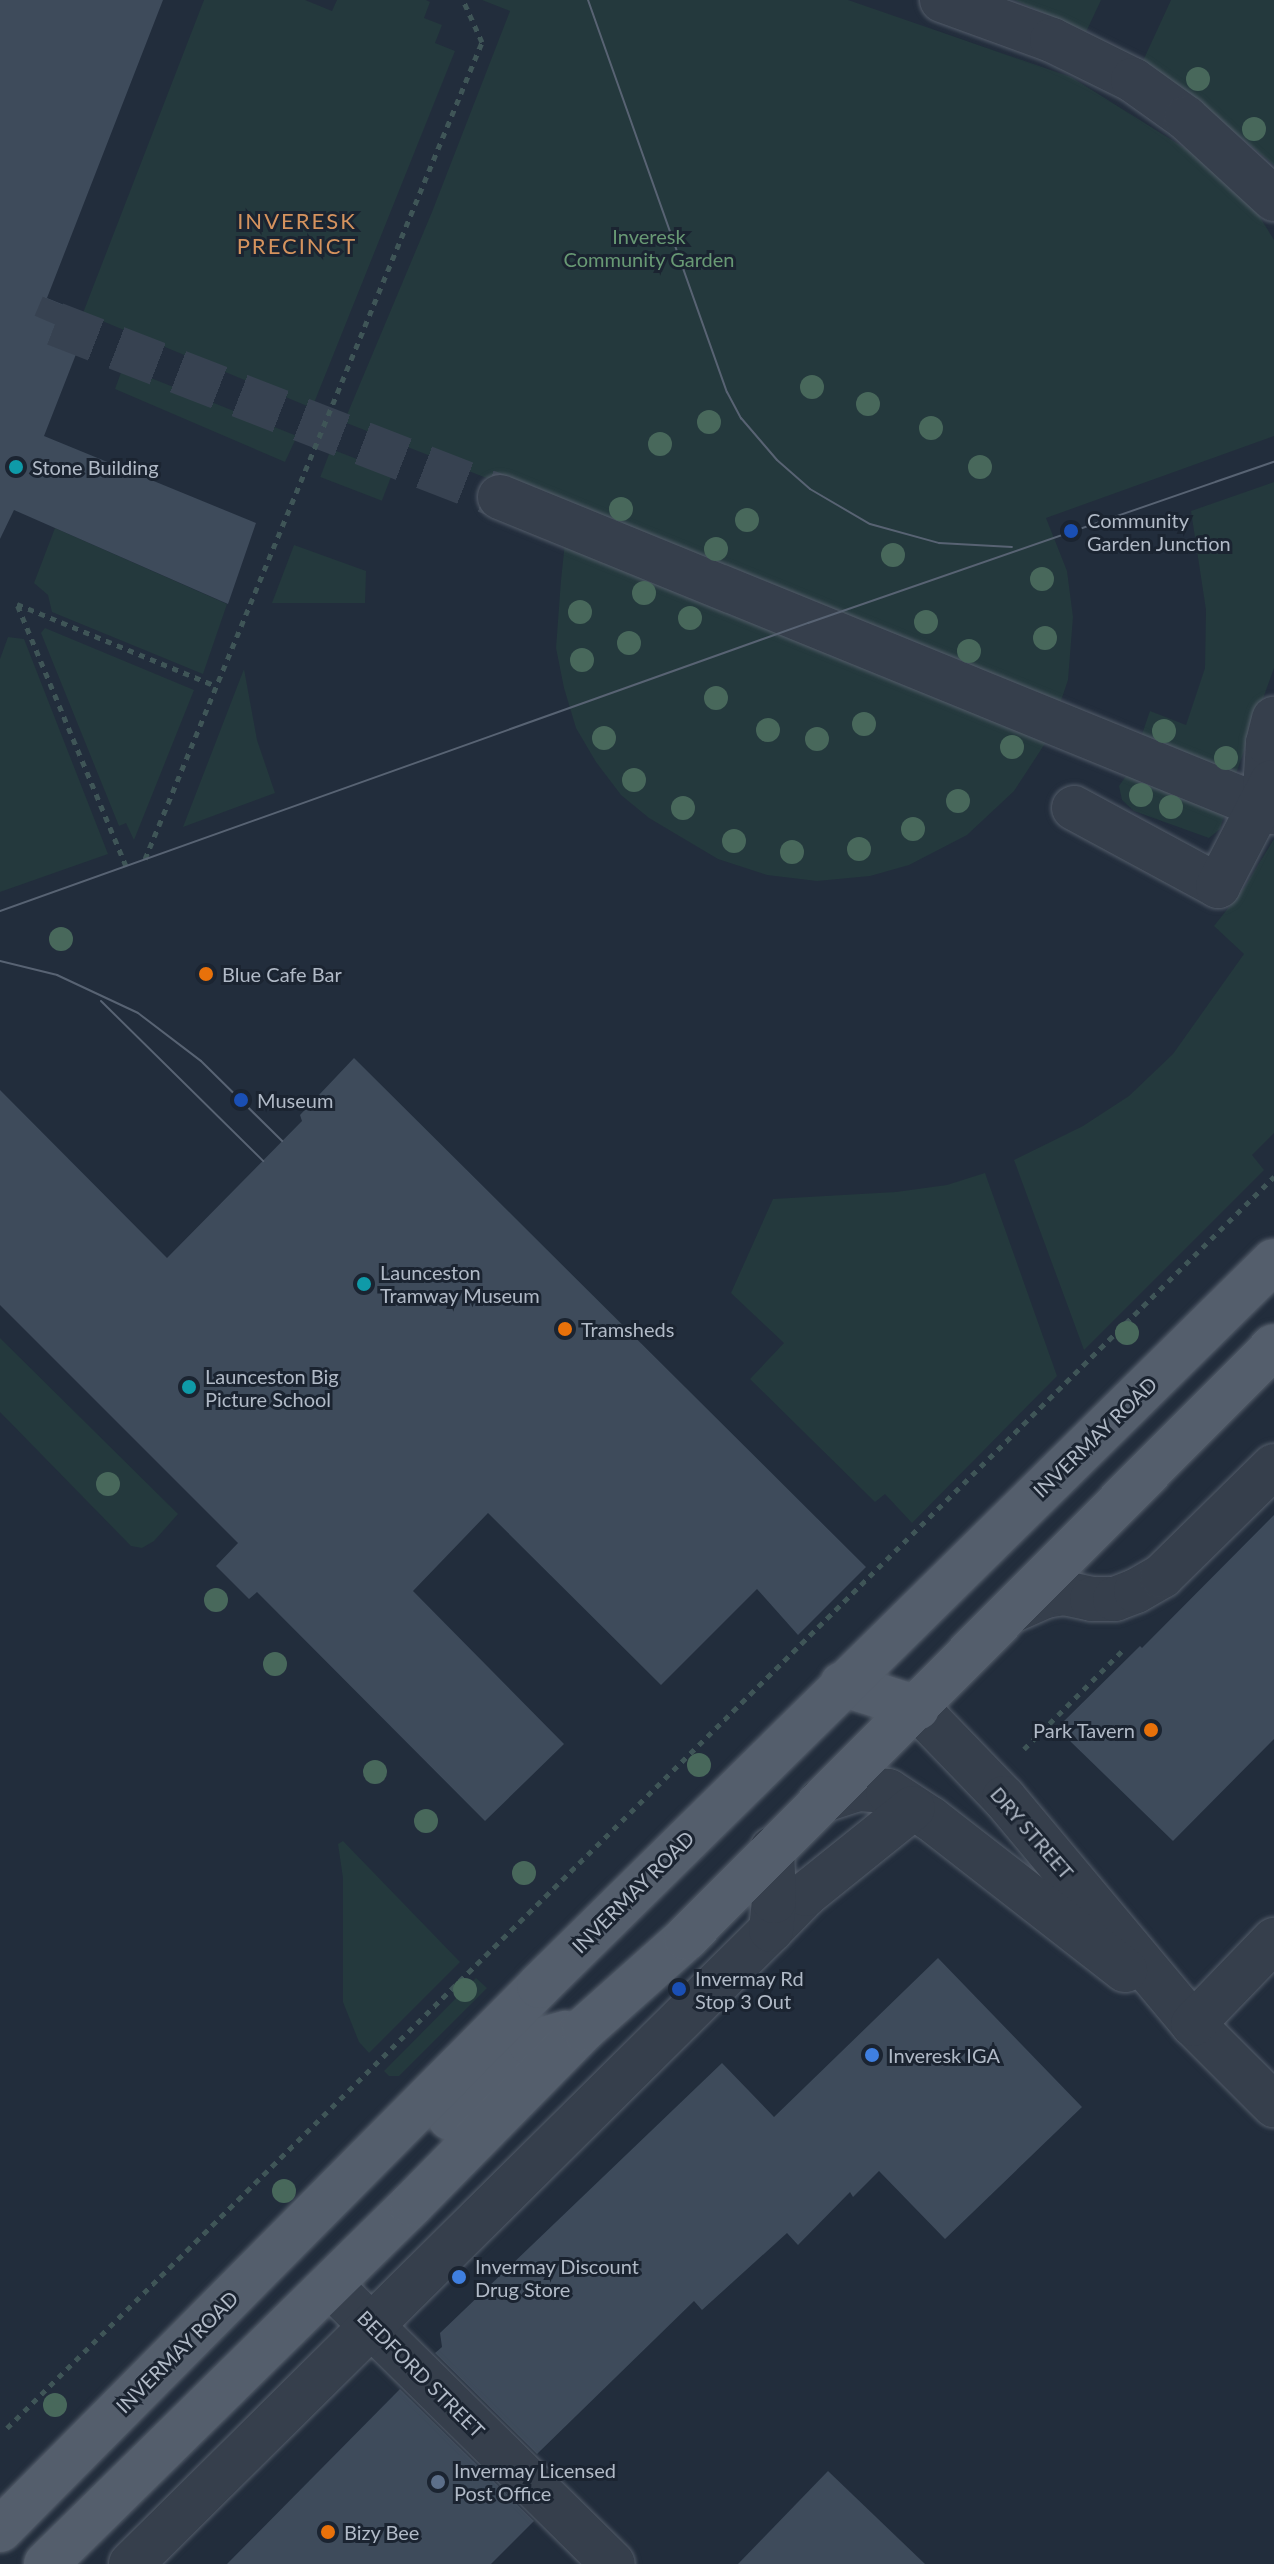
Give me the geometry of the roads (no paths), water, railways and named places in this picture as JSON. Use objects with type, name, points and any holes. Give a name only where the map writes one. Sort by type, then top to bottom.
[{"type":"main road","name":"INVERMAY ROAD","points":[[0,2530],[842,1684],[1274,1261]]},
{"type":"main road","points":[[46,2564],[330,2285],[584,2029],[686,1938],[1274,1346]]},
{"type":"main road","name":"DRY STREET","points":[[842,1684],[917,1708]]},
{"type":"main road","points":[[382,2145],[396,2154],[414,2150],[530,2043],[584,2029]]},
{"type":"main road","points":[[90,2439],[214,2354],[295,2277],[330,2285]]},
{"type":"street","points":[[942,0],[1052,40],[1133,80],[1186,118],[1274,199]]},
{"type":"street","points":[[500,497],[1268,797]]},
{"type":"street","points":[[1074,808],[1218,886],[1268,797],[1268,743],[1274,719]]},
{"type":"street","points":[[1014,1610],[1045,1596],[1064,1593],[1092,1599],[1115,1599],[1136,1591],[1162,1576],[1274,1466]]},
{"type":"street","name":"DRY STREET","points":[[917,1708],[1004,1798],[1193,2024],[1274,2105]]},
{"type":"street","name":"DRY STREET","points":[[821,1801],[859,1789],[888,1791],[1193,2024]]},
{"type":"street","points":[[131,2564],[806,1894],[913,1808]]},
{"type":"street","points":[[771,1930],[774,1901],[772,1849]]},
{"type":"street","points":[[1193,2024],[1274,1940]]},
{"type":"street","name":"BEDFORD STREET","points":[[330,2285],[613,2564]]},
{"type":"tunnel","points":[[63,305],[55,324],[500,497]]},
{"type":"tram line","points":[[588,0],[727,392],[741,418],[777,460],[810,489],[870,524],[939,543],[1012,547]]},
{"type":"tram line","points":[[0,911],[808,623],[1274,462]]},
{"type":"tram line","points":[[0,961],[57,975],[138,1013],[201,1061],[282,1141]]},
{"type":"tram line","points":[[101,1001],[263,1161]]},
{"type":"place","name":"Stone Building","points":[[16,467]]},
{"type":"place","name":"Community Garden Junction","points":[[1071,531]]},
{"type":"place","name":"Blue Cafe Bar","points":[[206,974]]},
{"type":"place","name":"Museum","points":[[241,1100]]},
{"type":"place","name":"Launceston Tramway Museum","points":[[364,1284]]},
{"type":"place","name":"Tramsheds","points":[[565,1329]]},
{"type":"place","name":"Launceston Big Picture School","points":[[189,1387]]},
{"type":"place","name":"Park Tavern","points":[[1151,1730]]},
{"type":"place","name":"Invermay Rd Stop 3 Out","points":[[679,1989]]},
{"type":"place","name":"Inveresk IGA","points":[[872,2055]]},
{"type":"place","name":"Invermay Discount Drug Store","points":[[459,2277]]},
{"type":"place","name":"Invermay Licensed Post Office","points":[[438,2482]]},
{"type":"place","name":"Bizy Bee","points":[[328,2532]]},
{"type":"district","name":"INVERESK PRECINCT","points":[[297,232]]},
{"type":"park label","name":"Inveresk Community Garden","points":[[649,248]]}]
